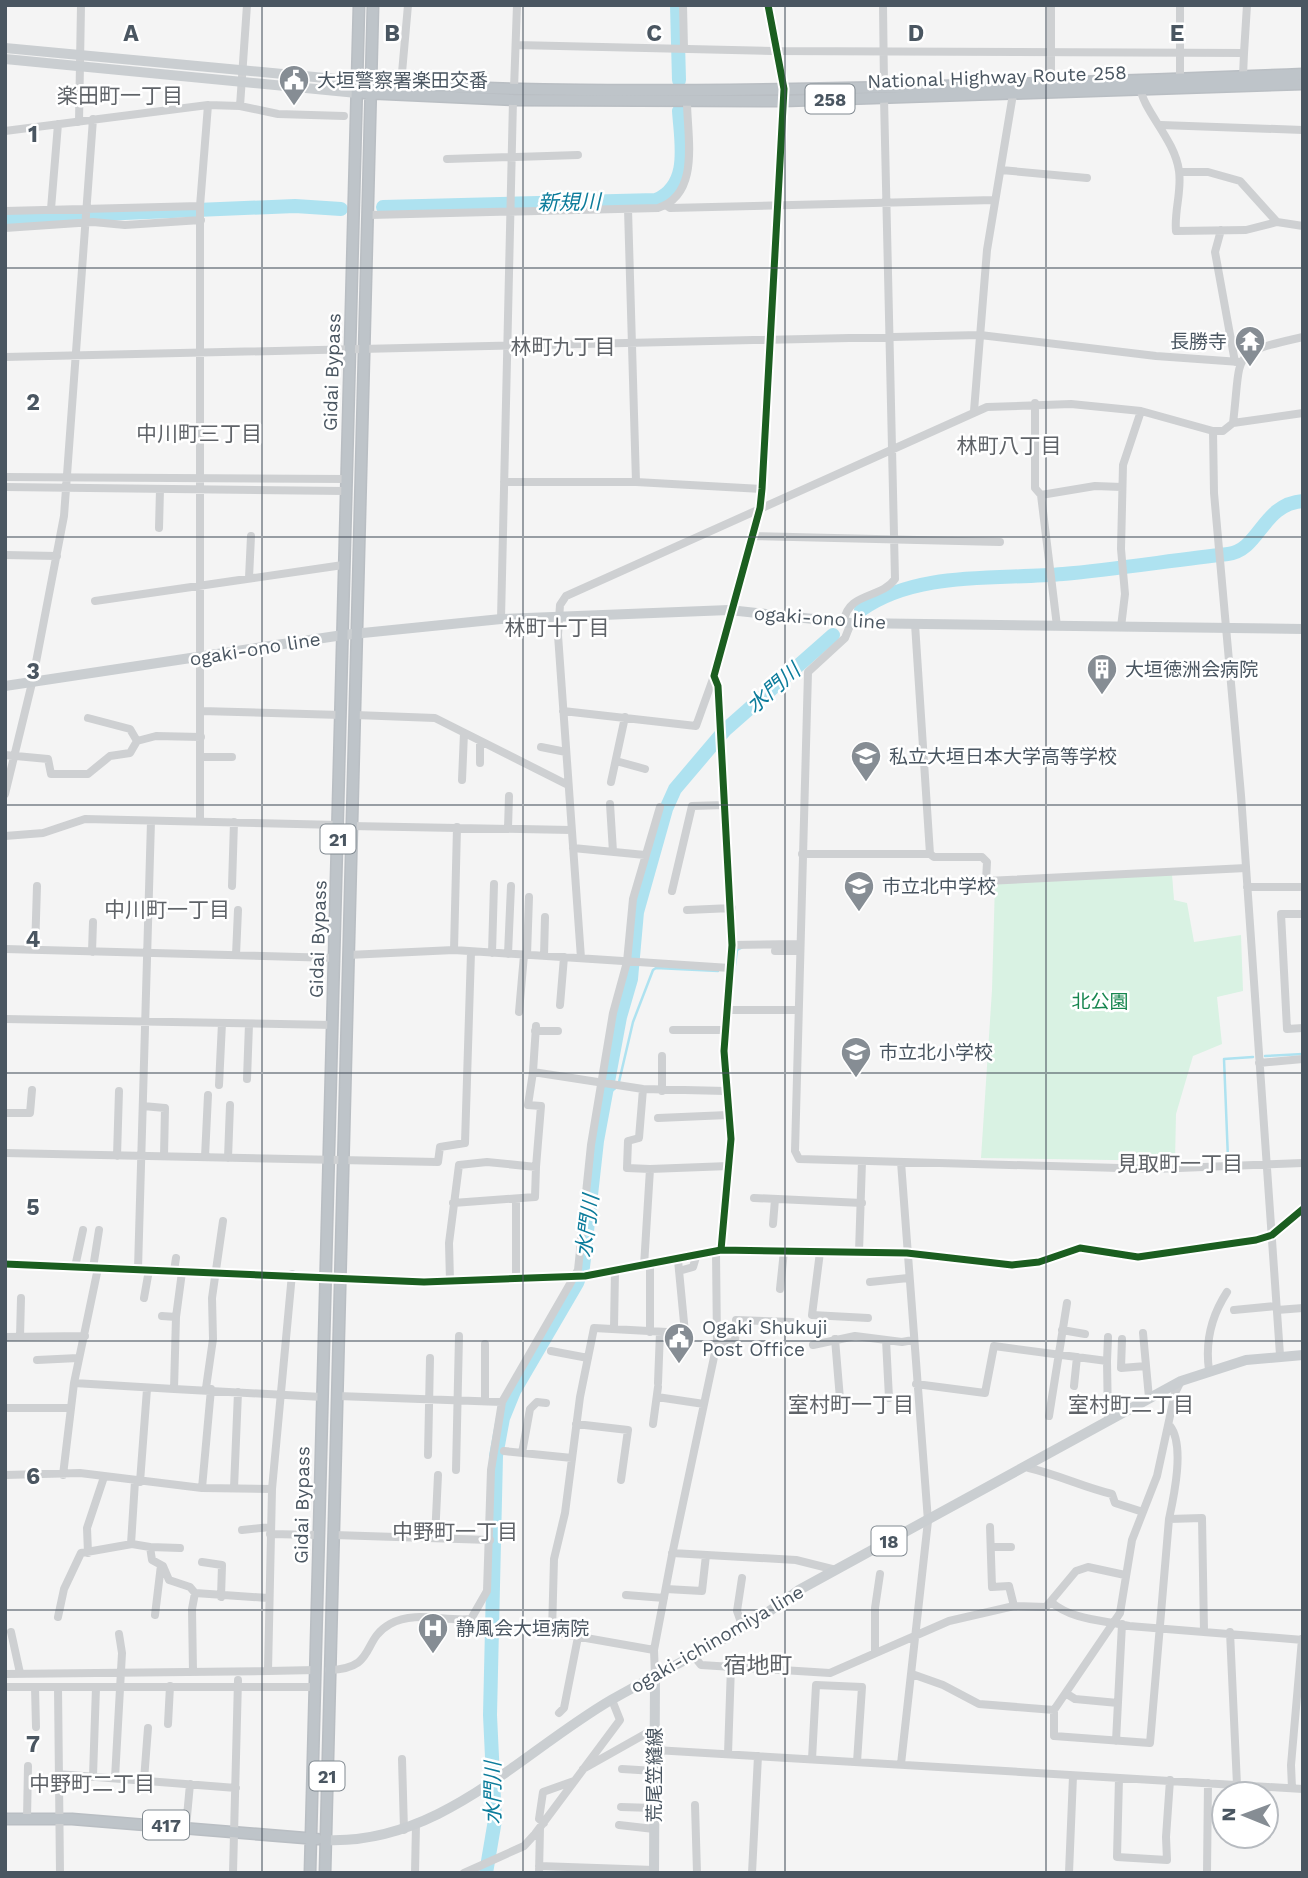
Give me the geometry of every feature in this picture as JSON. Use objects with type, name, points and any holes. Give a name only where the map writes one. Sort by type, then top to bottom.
[{"type":"highway","name":"Gidai Bypass","points":[[310,1873],[359,5]]},
{"type":"highway","name":"Gidai Bypass","points":[[325,1873],[351,826],[370,215],[373,5]]},
{"type":"highway","name":"National Highway Route 258","points":[[884,92],[1013,94],[1140,85],[1180,78],[1303,74]]},
{"type":"highway","name":"National Highway Route 258","points":[[357,87],[687,101],[1051,82],[1140,85],[1303,84]]},
{"type":"highway","name":"National Highway Route 258","points":[[371,88],[401,84],[514,94],[783,95]]},
{"type":"highway","name":"417","points":[[5,1819],[60,1818],[325,1840]]},
{"type":"main road","points":[[5,48],[357,87]]},
{"type":"main road","points":[[5,59],[243,76]]},
{"type":"main road","name":"ogaki-ono line","points":[[5,686],[343,635],[559,616],[729,610],[847,622],[1303,629]]},
{"type":"main road","name":"ogaki-ichinomiya line","points":[[325,1840],[367,1839],[404,1830],[499,1780],[612,1700],[743,1628],[836,1570],[1181,1381],[1209,1370],[1280,1355],[1303,1355]]},
{"type":"main road","name":"荒尾笠縫線","points":[[654,1871],[655,1676]]},
{"type":"street","points":[[79,122],[81,5]]},
{"type":"street","points":[[240,106],[247,5]]},
{"type":"street","points":[[401,84],[408,5]]},
{"type":"street","points":[[501,619],[517,5]]},
{"type":"street","points":[[683,5],[684,50]]},
{"type":"street","points":[[563,711],[696,726],[714,676],[729,610],[760,508],[762,489],[783,95],[778,51],[768,5]]},
{"type":"street","points":[[883,5],[895,579],[892,584],[863,596],[850,606],[845,638],[808,672],[795,1151],[799,1159],[1154,1169],[1303,1163]]},
{"type":"street","points":[[1051,5],[1051,82]]},
{"type":"street","points":[[1180,5],[1180,78]]},
{"type":"street","points":[[1242,76],[1247,5]]},
{"type":"street","points":[[516,45],[684,50],[1244,53]]},
{"type":"street","points":[[1140,85],[1143,100],[1161,125],[1180,172],[1174,215],[1177,231],[1246,230],[1277,222],[1303,226]]},
{"type":"street","points":[[974,411],[994,200],[1013,94]]},
{"type":"street","points":[[666,205],[686,181],[687,101]]},
{"type":"street","points":[[200,821],[200,206],[208,105]]},
{"type":"street","points":[[5,131],[208,105],[240,106],[278,114],[344,116]]},
{"type":"street","points":[[5,794],[10,755],[32,683],[57,556],[66,488],[93,119]]},
{"type":"street","points":[[51,209],[58,124]]},
{"type":"street","points":[[1161,125],[1303,130]]},
{"type":"street","points":[[447,159],[578,155]]},
{"type":"street","points":[[1001,170],[1087,178]]},
{"type":"street","points":[[1180,172],[1208,172],[1240,181],[1277,222]]},
{"type":"street","points":[[370,215],[511,206],[628,209],[666,205],[670,208],[994,200]]},
{"type":"street","points":[[5,211],[200,206]]},
{"type":"street","points":[[628,209],[636,482]]},
{"type":"street","points":[[5,228],[87,222],[118,222],[125,225],[201,220]]},
{"type":"street","points":[[1221,230],[1215,252],[1238,362],[1233,423]]},
{"type":"street","points":[[5,357],[980,335],[1145,355],[1238,362]]},
{"type":"street","points":[[1238,362],[1247,352],[1258,347],[1303,337]]},
{"type":"street","points":[[1035,403],[1035,488],[1041,495],[1057,626]]},
{"type":"street","points":[[581,958],[563,711],[559,616],[560,606],[566,596],[987,407],[1035,403],[1141,411],[1213,431],[1223,431],[1233,423],[1303,413]]},
{"type":"street","points":[[1121,627],[1124,572],[1122,486],[1126,453],[1136,433],[1141,411]]},
{"type":"street","points":[[1213,431],[1218,554],[1246,868],[1280,1355]]},
{"type":"street","points":[[5,477],[201,478],[346,485]]},
{"type":"street","points":[[504,482],[636,482],[762,489]]},
{"type":"street","points":[[5,487],[202,489],[346,485]]},
{"type":"street","points":[[1041,495],[1095,486],[1122,486]]},
{"type":"street","points":[[159,489],[159,528]]},
{"type":"street","points":[[249,578],[250,536]]},
{"type":"street","points":[[752,536],[1000,542]]},
{"type":"street","points":[[5,555],[57,556]]},
{"type":"street","points":[[95,601],[343,565]]},
{"type":"street","points":[[915,624],[930,854]]},
{"type":"street","points":[[655,1676],[654,1650],[672,1553],[717,1343],[718,1251],[729,1166],[724,1051],[729,1010],[732,908],[718,686],[714,676]]},
{"type":"street","points":[[201,711],[341,715]]},
{"type":"street","points":[[355,715],[427,717],[568,785]]},
{"type":"street","points":[[88,718],[130,729],[137,741]]},
{"type":"street","points":[[611,782],[625,718]]},
{"type":"street","points":[[462,780],[464,733]]},
{"type":"street","points":[[10,755],[48,759],[51,774],[88,774],[110,756],[130,753],[137,741],[156,736],[201,737]]},
{"type":"street","points":[[480,741],[480,763]]},
{"type":"street","points":[[541,747],[566,752]]},
{"type":"street","points":[[201,757],[232,757]]},
{"type":"street","points":[[615,761],[645,769]]},
{"type":"street","points":[[508,828],[509,796]]},
{"type":"street","points":[[610,804],[613,852]]},
{"type":"street","points":[[672,891],[692,806],[725,805]]},
{"type":"street","points":[[329,1674],[358,1665],[387,1625],[402,1618],[471,1619],[487,1591],[491,1470],[502,1402],[578,1276],[591,1144],[604,1081],[613,1013],[628,962],[631,912],[660,807]]},
{"type":"street","points":[[5,836],[43,833],[85,819],[339,825]]},
{"type":"street","points":[[138,1269],[150,821]]},
{"type":"street","points":[[232,886],[234,822]]},
{"type":"street","points":[[351,826],[571,830]]},
{"type":"street","points":[[454,950],[457,827]]},
{"type":"street","points":[[573,848],[645,855]]},
{"type":"street","points":[[803,854],[930,854],[934,857],[985,859],[986,881],[1246,868]]},
{"type":"street","points":[[492,953],[494,884]]},
{"type":"street","points":[[35,950],[37,886]]},
{"type":"street","points":[[508,954],[511,886]]},
{"type":"street","points":[[1247,887],[1303,887]]},
{"type":"street","points":[[519,1012],[529,897]]},
{"type":"street","points":[[687,910],[732,908]]},
{"type":"street","points":[[236,955],[238,910]]},
{"type":"street","points":[[1303,914],[1281,914],[1287,1029],[1303,1028]]},
{"type":"street","points":[[544,956],[545,917]]},
{"type":"street","points":[[92,952],[93,922]]},
{"type":"street","points":[[732,945],[799,948]]},
{"type":"street","points":[[772,951],[799,948]]},
{"type":"street","points":[[5,949],[335,958]]},
{"type":"street","points":[[348,956],[454,950],[730,968]]},
{"type":"street","points":[[5,1153],[438,1162],[440,1147],[465,1143],[471,952]]},
{"type":"street","points":[[560,1005],[564,957]]},
{"type":"street","points":[[729,1010],[797,1010]]},
{"type":"street","points":[[5,1019],[333,1025]]},
{"type":"street","points":[[219,1085],[222,1023]]},
{"type":"street","points":[[247,1079],[249,1024]]},
{"type":"street","points":[[453,1203],[535,1197],[541,1106],[528,1105],[535,1028],[558,1031]]},
{"type":"street","points":[[673,1030],[726,1030]]},
{"type":"street","points":[[662,1056],[662,1091]]},
{"type":"street","points":[[1259,1063],[1303,1059]]},
{"type":"street","points":[[533,1072],[662,1091],[726,1091]]},
{"type":"street","points":[[643,1089],[639,1138],[628,1141],[627,1168],[729,1166]]},
{"type":"street","points":[[5,1113],[30,1113],[32,1090]]},
{"type":"street","points":[[117,1156],[119,1091]]},
{"type":"street","points":[[205,1157],[208,1095]]},
{"type":"street","points":[[228,1158],[230,1105]]},
{"type":"street","points":[[144,1106],[165,1108],[164,1156]]},
{"type":"street","points":[[658,1118],[728,1115]]},
{"type":"street","points":[[859,1252],[862,1161]]},
{"type":"street","points":[[450,1281],[449,1243],[459,1165],[487,1162],[536,1167]]},
{"type":"street","points":[[901,1162],[928,1521],[901,1764]]},
{"type":"street","points":[[650,1169],[647,1266],[650,1332]]},
{"type":"street","points":[[754,1198],[862,1203]]},
{"type":"street","points":[[516,1199],[516,1279]]},
{"type":"street","points":[[773,1224],[775,1199]]},
{"type":"street","points":[[5,1264],[450,1281],[578,1276],[647,1266],[718,1251],[907,1253],[1028,1265],[1080,1248],[1138,1257],[1153,1256],[1272,1235],[1303,1209]]},
{"type":"street","points":[[202,1488],[213,1339],[212,1298],[223,1221]]},
{"type":"street","points":[[75,1267],[83,1230]]},
{"type":"street","points":[[63,1475],[70,1408],[78,1358],[85,1336],[99,1230]]},
{"type":"street","points":[[780,1289],[784,1251]]},
{"type":"street","points":[[820,1252],[812,1315],[868,1318]]},
{"type":"street","points":[[679,1271],[693,1267],[696,1257]]},
{"type":"street","points":[[174,1388],[178,1272],[176,1258]]},
{"type":"street","points":[[654,1650],[551,1632],[554,1559],[565,1513],[576,1424],[594,1328],[685,1333],[678,1260]]},
{"type":"street","points":[[144,1298],[149,1270]]},
{"type":"street","points":[[614,1328],[615,1271]]},
{"type":"street","points":[[268,1671],[272,1489],[292,1274]]},
{"type":"street","points":[[870,1282],[908,1278]]},
{"type":"street","points":[[1209,1370],[1210,1330],[1227,1292]]},
{"type":"street","points":[[20,1337],[21,1298]]},
{"type":"street","points":[[1049,1416],[1067,1303]]},
{"type":"street","points":[[1234,1310],[1303,1308]]},
{"type":"street","points":[[162,1316],[176,1317]]},
{"type":"street","points":[[717,1343],[735,1342],[736,1320],[792,1322]]},
{"type":"street","points":[[1062,1330],[1085,1334]]},
{"type":"street","points":[[653,1424],[660,1332]]},
{"type":"street","points":[[1143,1333],[1149,1398]]},
{"type":"street","points":[[5,1337],[85,1336]]},
{"type":"street","points":[[456,1470],[459,1336]]},
{"type":"street","points":[[813,1345],[855,1336],[913,1340]]},
{"type":"street","points":[[1108,1338],[1108,1420]]},
{"type":"street","points":[[835,1339],[840,1399]]},
{"type":"street","points":[[1122,1339],[1121,1368],[1146,1366]]},
{"type":"street","points":[[886,1340],[890,1398]]},
{"type":"street","points":[[485,1344],[485,1401]]},
{"type":"street","points":[[916,1384],[985,1393],[994,1346],[1107,1361]]},
{"type":"street","points":[[551,1351],[588,1358]]},
{"type":"street","points":[[1074,1386],[1077,1357]]},
{"type":"street","points":[[37,1360],[78,1358]]},
{"type":"street","points":[[428,1455],[430,1358]]},
{"type":"street","points":[[1116,1741],[1118,1623],[1125,1575],[1132,1540],[1157,1476],[1170,1426],[1175,1393],[1181,1381]]},
{"type":"street","points":[[74,1383],[322,1397]]},
{"type":"street","points":[[131,1544],[147,1389]]},
{"type":"street","points":[[657,1389],[704,1404]]},
{"type":"street","points":[[234,1489],[239,1392]]},
{"type":"street","points":[[338,1396],[502,1402]]},
{"type":"street","points":[[522,1453],[530,1409],[537,1402],[546,1403]]},
{"type":"street","points":[[5,1408],[70,1408]]},
{"type":"street","points":[[576,1424],[628,1430],[621,1480]]},
{"type":"street","points":[[1118,1623],[1054,1710],[1054,1736],[1150,1744],[1158,1628],[1169,1519],[1176,1482],[1175,1433],[1170,1426]]},
{"type":"street","points":[[504,1451],[572,1458]]},
{"type":"street","points":[[1029,1468],[1065,1476],[1086,1487],[1112,1494],[1115,1503],[1143,1511]]},
{"type":"street","points":[[5,1475],[80,1473],[202,1488],[272,1489]]},
{"type":"street","points":[[435,1538],[438,1475]]},
{"type":"street","points":[[88,1553],[87,1528],[104,1478]]},
{"type":"street","points":[[1169,1519],[1202,1518],[1204,1631]]},
{"type":"street","points":[[990,1527],[992,1587],[1009,1587],[1014,1606]]},
{"type":"street","points":[[242,1530],[318,1535]]},
{"type":"street","points":[[334,1535],[490,1540]]},
{"type":"street","points":[[58,1617],[64,1589],[81,1553],[131,1544],[180,1548]]},
{"type":"street","points":[[991,1547],[1010,1546]]},
{"type":"street","points":[[150,1547],[152,1560],[161,1565],[169,1580],[195,1593],[221,1597],[268,1598]]},
{"type":"street","points":[[672,1553],[796,1560],[836,1570]]},
{"type":"street","points":[[626,1595],[702,1591],[706,1555]]},
{"type":"street","points":[[202,1562],[222,1565],[221,1597]]},
{"type":"street","points":[[155,1615],[161,1565]]},
{"type":"street","points":[[693,1655],[701,1665],[830,1673],[875,1651],[949,1621],[1014,1606],[1046,1607],[1076,1571],[1088,1567],[1125,1575]]},
{"type":"street","points":[[875,1651],[875,1608],[880,1574]]},
{"type":"street","points":[[742,1578],[737,1611],[743,1628]]},
{"type":"street","points":[[193,1672],[192,1609],[195,1593]]},
{"type":"street","points":[[1051,1602],[1062,1612],[1076,1617],[1158,1628],[1302,1639],[1291,1765],[1292,1788]]},
{"type":"street","points":[[11,1632],[20,1674]]},
{"type":"street","points":[[1230,1632],[1237,1780]]},
{"type":"street","points":[[115,1777],[120,1680],[126,1656],[119,1634]]},
{"type":"street","points":[[559,1713],[564,1708],[578,1637]]},
{"type":"street","points":[[728,1754],[731,1666]]},
{"type":"street","points":[[5,1687],[96,1687],[120,1680],[193,1672],[238,1678],[268,1671],[316,1677]]},
{"type":"street","points":[[5,1674],[120,1680],[170,1686],[238,1678],[316,1677]]},
{"type":"street","points":[[912,1674],[943,1685],[979,1704],[1054,1710]]},
{"type":"street","points":[[233,1873],[238,1678]]},
{"type":"street","points":[[811,1759],[816,1685],[862,1687],[857,1762]]},
{"type":"street","points":[[168,1724],[170,1686]]},
{"type":"street","points":[[35,1687],[36,1727]]},
{"type":"street","points":[[58,1687],[60,1873]]},
{"type":"street","points":[[93,1776],[96,1687]]},
{"type":"street","points":[[1067,1694],[1075,1699],[1118,1703]]},
{"type":"street","points":[[464,1873],[524,1846],[542,1825],[620,1720],[620,1712],[612,1700]]},
{"type":"street","points":[[144,1780],[148,1728]]},
{"type":"street","points":[[583,1769],[654,1729]]},
{"type":"street","points":[[655,1750],[1208,1783],[1207,1873]]},
{"type":"street","points":[[752,1873],[758,1756]]},
{"type":"street","points":[[402,1759],[404,1830]]},
{"type":"street","points":[[27,1819],[28,1766]]},
{"type":"street","points":[[622,1769],[655,1771]]},
{"type":"street","points":[[58,1774],[236,1788]]},
{"type":"street","points":[[1069,1873],[1073,1776]]},
{"type":"street","points":[[1119,1778],[1117,1857],[1167,1860],[1170,1780]]},
{"type":"street","points":[[574,1781],[543,1792],[539,1819],[542,1825],[539,1869],[654,1871]]},
{"type":"street","points":[[186,1827],[190,1784]]},
{"type":"street","points":[[1280,1787],[1303,1789]]},
{"type":"street","points":[[695,1805],[697,1873]]},
{"type":"street","points":[[621,1807],[654,1808]]},
{"type":"street","points":[[415,1873],[416,1824]]},
{"type":"street","points":[[619,1825],[654,1829]]},
{"type":"green space","name":"北公園","points":[[1172,874],[1174,900],[1187,903],[1194,942],[1241,935],[1243,991],[1217,997],[1222,1044],[1193,1056],[1176,1114],[1175,1161],[981,1158],[992,990],[995,882]]},
{"type":"waterway","name":"新規川","points":[[677,5],[679,80]]},
{"type":"waterway","name":"新規川","points":[[383,207],[656,200],[675,184],[679,173],[682,149],[679,111]]},
{"type":"waterway","name":"新規川","points":[[5,218],[295,206],[341,209]]},
{"type":"waterway","name":"水門川","points":[[861,610],[883,597],[932,583],[1104,570],[1228,554],[1239,551],[1247,544],[1278,510],[1303,501]]},
{"type":"waterway","name":"水門川","points":[[486,1873],[495,1820],[490,1715],[496,1456],[503,1418],[514,1391],[577,1283],[583,1267],[597,1141],[620,1017],[631,979],[637,912],[666,809],[675,789],[725,730],[833,635]]},
{"type":"waterway","points":[[734,972],[737,950],[743,947]]},
{"type":"waterway","points":[[608,1094],[618,1086],[633,1022],[653,970],[718,971]]},
{"type":"waterway","points":[[1265,1056],[1303,1054]]},
{"type":"waterway","points":[[1228,1159],[1224,1059],[1253,1057]]},
{"type":"cycle path","points":[[721,1250],[731,1139],[724,1051],[732,945],[718,686],[714,676],[760,508],[762,489],[784,89],[768,5]]},
{"type":"cycle path","points":[[5,1264],[424,1282],[585,1276],[721,1250],[907,1253],[1012,1265],[1039,1262],[1080,1248],[1138,1257],[1256,1240],[1272,1235],[1303,1209]]},
{"type":"place","name":"大垣警察署楽田交番","points":[[294,107]]},
{"type":"place","name":"長勝寺","points":[[1250,368]]},
{"type":"place","name":"大垣徳洲会病院","points":[[1102,696]]},
{"type":"place","name":"私立大垣日本大学高等学校","points":[[866,783]]},
{"type":"place","name":"市立北中学校","points":[[859,913]]},
{"type":"place","name":"市立北小学校","points":[[856,1079]]},
{"type":"place","name":"Ogaki Shukuji Post Office","points":[[679,1365]]},
{"type":"place","name":"静風会大垣病院","points":[[433,1655]]},
{"type":"district","name":"楽田町一丁目","points":[[120,95]]},
{"type":"district","name":"林町九丁目","points":[[563,346]]},
{"type":"district","name":"中川町三丁目","points":[[199,433]]},
{"type":"district","name":"林町八丁目","points":[[1009,445]]},
{"type":"district","name":"林町十丁目","points":[[557,627]]},
{"type":"district","name":"中川町一丁目","points":[[167,909]]},
{"type":"district","name":"見取町一丁目","points":[[1180,1163]]},
{"type":"district","name":"室村町一丁目","points":[[851,1404]]},
{"type":"district","name":"室村町二丁目","points":[[1131,1404]]},
{"type":"district","name":"中野町一丁目","points":[[455,1531]]},
{"type":"district","name":"宿地町","points":[[758,1665]]},
{"type":"district","name":"中野町二丁目","points":[[92,1783]]}]
